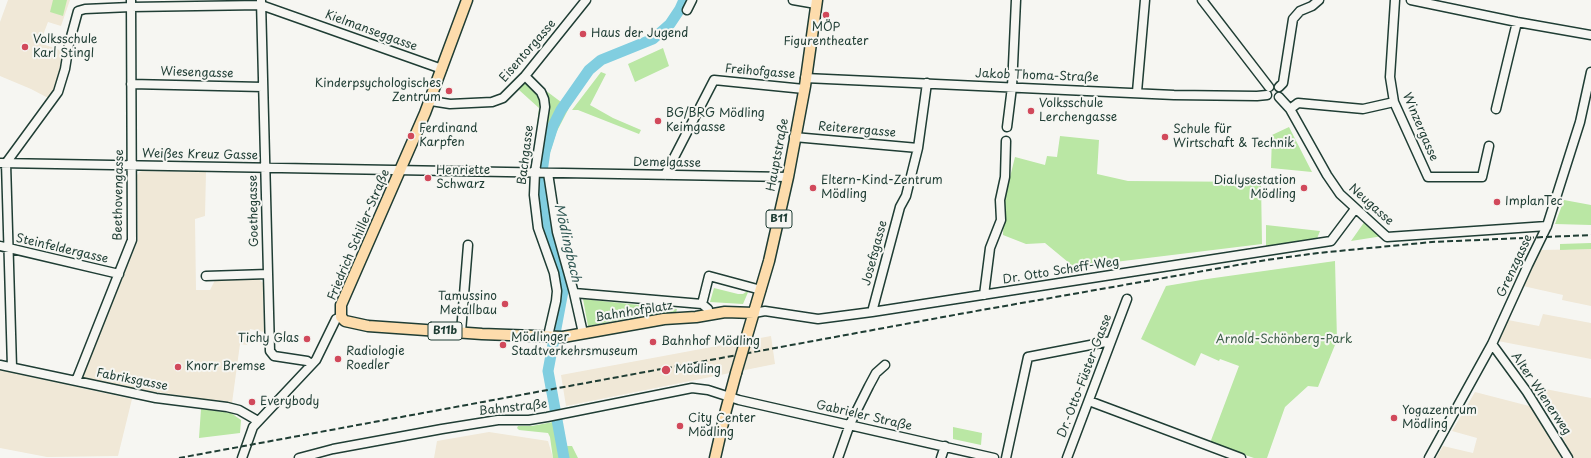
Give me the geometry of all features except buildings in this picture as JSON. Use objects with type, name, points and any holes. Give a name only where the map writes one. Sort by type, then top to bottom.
[{"type":"main road","name":"Friedrich Schiller-Straße","points":[[341,317],[341,305],[430,101],[467,0]]},
{"type":"main road","name":"Hauptstraße","points":[[754,313],[762,290],[788,176],[806,78],[816,2]]},
{"type":"main road","name":"Bahnhofplatz","points":[[556,337],[664,319],[696,317],[725,312],[754,313]]},
{"type":"main road","name":"B11","points":[[715,458],[736,373],[754,313]]},
{"type":"main road","name":"B11b","points":[[341,317],[345,321],[368,326],[556,337]]},
{"type":"street","name":"Eisentorgasse","points":[[430,101],[450,104],[492,102],[503,98],[525,76],[586,0]]},
{"type":"street","points":[[687,10],[692,0]]},
{"type":"street","points":[[793,0],[816,2]]},
{"type":"street","points":[[1007,127],[1012,88],[1016,0]]},
{"type":"street","points":[[1136,92],[1146,0]]},
{"type":"street","points":[[1202,0],[1268,91],[1270,98],[1274,99],[1279,97],[1281,91],[1279,87]]},
{"type":"street","points":[[1279,87],[1283,83],[1293,19],[1300,11],[1312,6],[1318,0]]},
{"type":"street","name":"Winzergasse","points":[[1395,0],[1390,77],[1394,102],[1428,177],[1482,177],[1489,146]]},
{"type":"street","points":[[1411,0],[1423,1],[1517,22],[1591,35]]},
{"type":"street","name":"Kielmanseggasse","points":[[3,163],[58,92],[65,69],[69,44],[78,11],[85,9],[131,3],[261,2],[442,69]]},
{"type":"street","name":"Goethegasse","points":[[261,2],[270,353],[274,356],[311,364]]},
{"type":"street","name":"Beethovengasse","points":[[76,381],[132,240],[131,3]]},
{"type":"street","points":[[1496,110],[1517,22]]},
{"type":"street","name":"Grenzgasse","points":[[1429,458],[1492,344],[1528,265],[1548,226],[1580,122],[1591,72]]},
{"type":"street","name":"Bachgasse","points":[[525,76],[541,92],[544,99],[543,173],[583,333]]},
{"type":"street","name":"Jakob Thoma-Straße","points":[[806,78],[1012,88],[1136,92],[1174,95],[1256,96],[1268,91]]},
{"type":"street","name":"Freihofgasse","points":[[665,175],[714,80],[804,89]]},
{"type":"street","name":"Josefsgasse","points":[[872,312],[900,207],[906,196],[918,148],[927,83]]},
{"type":"street","name":"Wiesengasse","points":[[131,84],[263,87]]},
{"type":"street","points":[[1268,91],[1275,85],[1279,87]]},
{"type":"street","name":"Neugasse","points":[[1279,97],[1290,109],[1327,175],[1340,194],[1386,237],[1548,226]]},
{"type":"street","points":[[1290,109],[1298,103],[1363,109],[1394,102]]},
{"type":"street","name":"Reiterergasse","points":[[794,137],[918,148]]},
{"type":"street","points":[[984,295],[986,269],[990,248],[1001,220],[1000,200],[1005,177],[1006,141]]},
{"type":"street","points":[[3,163],[9,249],[12,367]]},
{"type":"street","name":"Weißes Kreuz Gasse","points":[[3,163],[400,171]]},
{"type":"street","name":"Demelgasse","points":[[400,171],[788,176]]},
{"type":"street","name":"Bachgasse","points":[[543,173],[534,195],[535,215],[554,273],[557,291],[556,337]]},
{"type":"street","name":"Dr. Otto Scheff-Weg","points":[[754,313],[765,311],[818,319],[984,295],[1331,241],[1355,209]]},
{"type":"street","points":[[461,332],[468,245]]},
{"type":"street","name":"Steinfeldergasse","points":[[0,246],[119,274]]},
{"type":"street","points":[[206,276],[268,274]]},
{"type":"street","points":[[708,314],[708,309],[702,304],[709,276],[762,290]]},
{"type":"street","name":"Bahnhofplatz","points":[[574,293],[702,304]]},
{"type":"street","name":"Dr.-Otto-Füster-Gasse","points":[[1067,458],[1112,341],[1126,300]]},
{"type":"street","name":"Friedrich Schiller-Straße","points":[[242,458],[253,427],[316,360],[336,319],[341,317]]},
{"type":"street","points":[[1006,458],[1028,357],[1112,341]]},
{"type":"street","name":"Alter Wienerweg","points":[[1492,344],[1528,392],[1568,458]]},
{"type":"street","name":"Fabriksgasse","points":[[0,365],[156,398],[227,407],[239,410],[258,421]]},
{"type":"street","points":[[838,458],[850,424],[876,373],[885,365]]},
{"type":"street","name":"Bahnstraße","points":[[299,458],[333,449],[498,420],[529,420],[546,417],[692,388],[708,390],[730,397]]},
{"type":"street","name":"Gabrieler Straße","points":[[730,397],[994,458]]},
{"type":"street","points":[[1089,401],[1241,458]]},
{"type":"street","points":[[941,458],[945,446]]},
{"type":"street","points":[[333,449],[333,458]]},
{"type":"shaded area","name":"Volksschule Karl Stingl","points":[[8,0],[70,0],[61,26],[48,22],[40,43],[65,52],[63,67],[50,99],[0,76],[0,22]]},
{"type":"shaded area","points":[[141,171],[206,172],[205,216],[195,219],[196,290],[210,290],[215,280],[259,279],[263,283],[264,332],[250,329],[247,345],[240,344],[232,403],[149,391],[82,377],[138,240],[137,175]]},
{"type":"shaded area","points":[[1591,249],[1591,306],[1562,300],[1563,295],[1523,286],[1540,250]]},
{"type":"shaded area","points":[[1543,314],[1591,323],[1591,359],[1498,341],[1508,320],[1539,326]]},
{"type":"shaded area","name":"Bahnhof Mödling","points":[[771,336],[775,364],[566,406],[561,375]]},
{"type":"shaded area","points":[[0,370],[132,399],[118,456],[47,457],[0,448]]},
{"type":"shaded area","points":[[1530,386],[1591,398],[1591,458],[1573,458],[1557,426]]},
{"type":"shaded area","points":[[1475,392],[1533,407],[1562,452],[1561,458],[1436,458],[1443,446],[1473,453],[1477,438],[1452,431]]},
{"type":"shaded area","points":[[489,432],[548,441],[553,458],[434,458],[437,441]]},
{"type":"green space","points":[[53,0],[67,0],[63,16],[50,12]]},
{"type":"green space","points":[[663,48],[669,66],[635,82],[628,64]]},
{"type":"green space","points":[[601,72],[606,74],[590,105],[613,118],[641,130],[639,134],[578,110],[572,110]]},
{"type":"green space","points":[[529,78],[569,108],[556,133],[546,166],[532,168],[539,108],[519,90]]},
{"type":"green space","points":[[1289,127],[1312,172],[1271,168],[1272,135]]},
{"type":"green space","points":[[1060,136],[1099,140],[1097,174],[1128,181],[1261,182],[1262,244],[1074,267],[1045,243],[1026,244],[1003,235],[1004,201],[1015,157],[1045,165],[1047,156],[1057,157]]},
{"type":"green space","points":[[1564,200],[1591,205],[1591,225],[1555,224]]},
{"type":"green space","points":[[1365,221],[1383,236],[1351,241]]},
{"type":"green space","points":[[1266,225],[1320,231],[1316,241],[1266,247]]},
{"type":"green space","points":[[1591,243],[1591,249],[1560,250],[1560,244]]},
{"type":"green space","name":"Arnold-Schönberg-Park","points":[[1335,261],[1337,340],[1318,387],[1308,386],[1285,407],[1267,458],[1254,458],[1210,443],[1239,366],[1220,359],[1219,361],[1201,353],[1195,366],[1141,339],[1166,286]]},
{"type":"green space","points":[[714,288],[738,294],[743,294],[749,290],[743,304],[710,302]]},
{"type":"green space","points":[[583,299],[677,309],[676,313],[649,316],[649,314],[588,326]]},
{"type":"green space","points":[[201,409],[231,413],[241,420],[240,433],[199,438]]},
{"type":"green space","points":[[558,421],[565,446],[572,446],[578,458],[553,458],[548,433],[519,430],[517,428],[518,426],[532,426]]},
{"type":"green space","points":[[953,427],[982,433],[981,445],[953,439]]},
{"type":"waterway","name":"Mödlingbach","points":[[564,458],[548,371],[563,291],[560,272],[549,239],[544,215],[541,179],[545,151],[553,126],[561,110],[589,70],[601,60],[653,39],[670,24],[684,0]]},
{"type":"railway","points":[[179,458],[965,313],[1266,260],[1318,253],[1432,242],[1591,235]]},
{"type":"place","name":"MÖP Figurentheater","points":[[826,15]]},
{"type":"place","name":"Haus der Jugend","points":[[583,34]]},
{"type":"place","name":"Volksschule Karl Stingl","points":[[25,47]]},
{"type":"place","name":"Kinderpsychologisches Zentrum","points":[[449,91]]},
{"type":"place","name":"Volksschule Lerchengasse","points":[[1031,111]]},
{"type":"place","name":"BG/BRG Mödling Keimgasse","points":[[658,121]]},
{"type":"place","name":"Ferdinand Karpfen","points":[[411,136]]},
{"type":"place","name":"Schule für Wirtschaft & Technik","points":[[1165,137]]},
{"type":"place","name":"Henriette Schwarz","points":[[428,178]]},
{"type":"place","name":"Eltern-Kind-Zentrum Mödling","points":[[813,188]]},
{"type":"place","name":"Dialysestation Mödling","points":[[1304,188]]},
{"type":"place","name":"ImplanTec","points":[[1497,202]]},
{"type":"place","name":"Tamussino Metallbau","points":[[505,304]]},
{"type":"place","name":"Tichy Glas","points":[[307,339]]},
{"type":"place","name":"Bahnhof Mödling","points":[[653,342]]},
{"type":"place","name":"Mödlinger Stadtverkehrsmuseum","points":[[503,345]]},
{"type":"place","name":"Radiologie Roedler","points":[[338,359]]},
{"type":"place","name":"Knorr Bremse","points":[[178,367]]},
{"type":"place","name":"Mödling","points":[[666,370]]},
{"type":"place","name":"Everybody","points":[[252,402]]},
{"type":"place","name":"Yogazentrum Mödling","points":[[1394,418]]},
{"type":"place","name":"City Center Mödling","points":[[680,426]]}]
